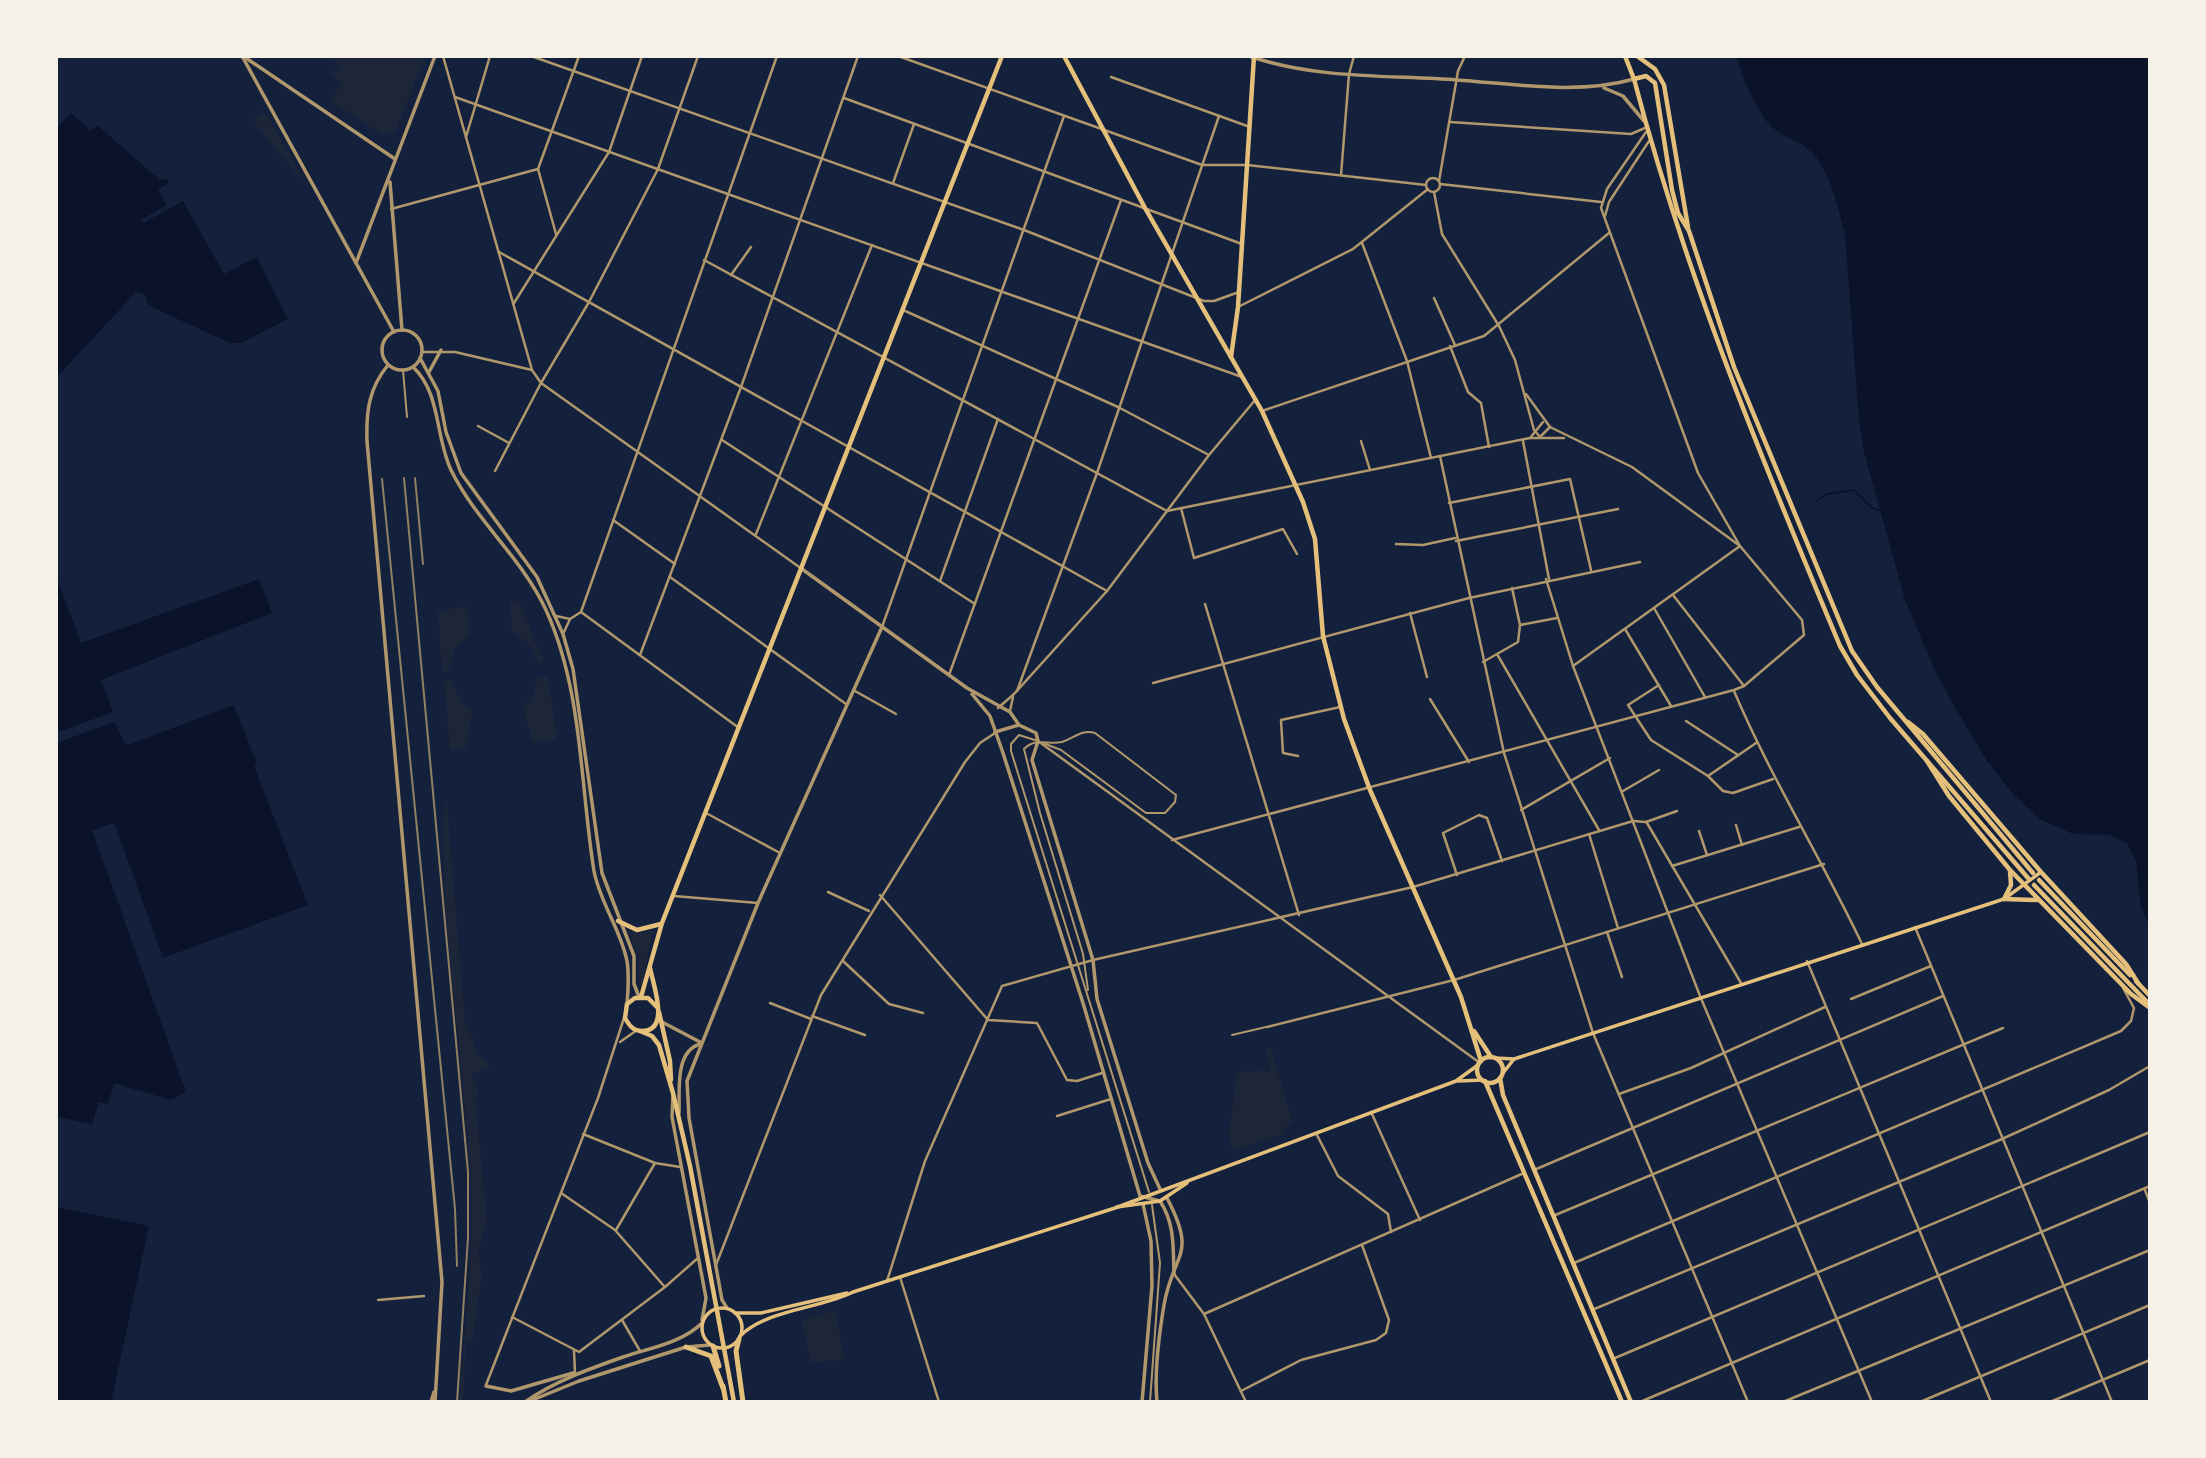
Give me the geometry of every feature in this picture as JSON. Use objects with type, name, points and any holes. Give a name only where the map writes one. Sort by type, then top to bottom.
[{"type":"highway","points":[[739,1338],[736,1351],[743,1402]]},
{"type":"highway","points":[[712,1345],[726,1402]]},
{"type":"highway","points":[[686,1347],[711,1356],[723,1388]]},
{"type":"main road","points":[[640,997],[672,896],[771,650],[1002,56]]},
{"type":"main road","points":[[1064,56],[1106,130],[1145,208],[1256,399],[1294,485],[1315,539],[1323,636],[1340,707],[1370,790],[1454,980],[1472,1028],[1480,1063],[1478,1073],[1484,1080],[1622,1402]]},
{"type":"main road","points":[[1625,56],[1634,79],[1649,141],[1731,379],[1840,646],[1882,709],[2028,878]]},
{"type":"main road","points":[[1637,56],[1654,69],[1664,85],[1689,231],[1734,367],[1844,635],[1863,668],[2033,873]]},
{"type":"main road","points":[[1231,358],[1238,307],[1252,57]]},
{"type":"main road","points":[[1634,79],[1646,76],[1655,83],[1671,190],[1678,213],[1689,231]]},
{"type":"main road","points":[[1902,717],[1923,734],[2041,872],[2126,964],[2138,983]]},
{"type":"main road","points":[[1923,754],[1943,789],[2025,887],[2122,985],[2150,1007]]},
{"type":"main road","points":[[2004,899],[2011,885],[2010,870]]},
{"type":"main road","points":[[1456,1082],[1480,1063],[1493,1057],[1514,1059],[1807,961],[2004,899],[2025,887],[2041,872]]},
{"type":"main road","points":[[2039,880],[2150,996]]},
{"type":"main road","points":[[2034,886],[2150,1007]]},
{"type":"main road","points":[[2004,899],[2038,900]]},
{"type":"main road","points":[[618,921],[637,930],[662,923]]},
{"type":"main road","points":[[650,968],[670,1061],[671,1084]]},
{"type":"main road","points":[[659,1010],[651,999],[640,997],[627,1004],[625,1014],[628,1024],[652,1036],[659,1045],[671,1084],[734,1402]]},
{"type":"main road","points":[[638,1030],[654,1026],[659,1010]]},
{"type":"main road","points":[[1472,1028],[1503,1066],[1503,1095],[1631,1402]]},
{"type":"main road","points":[[1115,1208],[1143,1204],[1160,1189],[1188,1182],[1456,1082],[1493,1082],[1514,1059]]},
{"type":"main road","points":[[735,1313],[761,1313],[853,1292],[1115,1208],[1140,1196],[1160,1201],[1188,1182]]},
{"type":"main road","points":[[1160,1189],[1167,1198]]},
{"type":"main road","points":[[1140,1196],[1143,1204]]},
{"type":"main road","points":[[739,1338],[741,1322],[735,1313],[727,1308],[712,1310],[702,1322],[703,1335],[712,1345],[726,1348],[739,1338],[755,1325],[834,1301],[853,1292]]},
{"type":"street","points":[[242,56],[395,159]]},
{"type":"street","points":[[242,56],[394,332]]},
{"type":"street","points":[[356,263],[435,56]]},
{"type":"street","points":[[443,56],[532,370],[541,383],[636,453],[701,494],[967,688],[998,708],[1010,712],[1019,725],[1036,733],[1038,741],[1032,760],[1093,960],[1097,999],[1148,1163],[1160,1189]]},
{"type":"street","points":[[466,137],[490,56]]},
{"type":"street","points":[[531,56],[821,160],[946,201],[1199,299],[1209,302],[1239,292]]},
{"type":"street","points":[[556,234],[538,169],[579,56]]},
{"type":"street","points":[[513,304],[609,152],[642,56]]},
{"type":"street","points":[[495,471],[541,383],[589,302],[658,169],[698,56]]},
{"type":"street","points":[[563,634],[570,619],[581,612],[671,348],[776,56]]},
{"type":"street","points":[[640,655],[741,387],[858,56]]},
{"type":"street","points":[[898,56],[1202,165],[1247,165],[1427,187],[1434,192],[1442,234],[1499,326],[1526,394],[1534,430],[1540,437]]},
{"type":"street","points":[[1341,175],[1349,74],[1354,56]]},
{"type":"street","points":[[1434,192],[1440,183],[1457,80],[1465,56]]},
{"type":"street","points":[[1252,57],[1288,67],[1349,74],[1602,88],[1623,96],[1644,121]]},
{"type":"street","points":[[1111,77],[1250,127]]},
{"type":"street","points":[[1602,88],[1634,79]]},
{"type":"street","points":[[454,97],[1242,377]]},
{"type":"street","points":[[843,98],[1242,244]]},
{"type":"street","points":[[727,1308],[722,1300],[686,1102],[687,1081],[758,903],[882,627],[1064,116]]},
{"type":"street","points":[[1010,712],[1097,473],[1219,116]]},
{"type":"street","points":[[1450,122],[1631,134],[1646,130]]},
{"type":"street","points":[[893,183],[914,124]]},
{"type":"street","points":[[1172,840],[1370,790],[1734,690],[1744,686],[1800,639],[1805,631],[1802,620],[1740,545],[1698,473],[1605,219],[1602,202],[1607,189],[1646,130]]},
{"type":"street","points":[[1605,219],[1609,202],[1649,141]]},
{"type":"street","points":[[391,209],[538,169]]},
{"type":"street","points":[[390,178],[402,330]]},
{"type":"street","points":[[1238,307],[1342,256],[1362,243],[1427,187],[1433,178],[1440,183],[1602,202]]},
{"type":"street","points":[[949,675],[1121,200]]},
{"type":"street","points":[[1262,411],[1484,336],[1610,232]]},
{"type":"street","points":[[1362,243],[1407,361],[1431,458]]},
{"type":"street","points":[[756,534],[872,245]]},
{"type":"street","points":[[731,275],[751,247]]},
{"type":"street","points":[[499,252],[1107,591]]},
{"type":"street","points":[[704,260],[1167,511],[1522,440],[1567,437]]},
{"type":"street","points":[[1434,298],[1455,345]]},
{"type":"street","points":[[904,310],[1118,407],[1209,455]]},
{"type":"street","points":[[402,330],[418,338],[422,352],[413,367],[403,370],[388,365],[382,346],[394,332],[402,330]]},
{"type":"street","points":[[1450,346],[1468,392],[1481,403],[1489,447]]},
{"type":"street","points":[[422,352],[441,350],[532,370]]},
{"type":"street","points":[[429,372],[441,350]]},
{"type":"street","points":[[420,358],[438,391],[446,432],[461,473],[524,556],[563,634],[573,669],[602,873],[618,921],[634,956],[634,988],[640,997]]},
{"type":"street","points":[[388,365],[378,376],[369,399],[367,441],[443,1282],[433,1402]]},
{"type":"street","points":[[413,367],[422,376],[431,394],[442,446],[458,484],[524,569],[547,612],[560,646],[567,673],[594,872],[626,959],[627,1004]]},
{"type":"street","points":[[403,370],[407,417]]},
{"type":"street","points":[[1526,394],[1549,427],[1606,452],[1632,467],[1740,545]]},
{"type":"street","points":[[990,716],[1015,693],[1107,591],[1209,455],[1256,399]]},
{"type":"street","points":[[940,581],[998,419]]},
{"type":"street","points":[[1530,439],[1534,430],[1543,422]]},
{"type":"street","points":[[478,426],[509,443]]},
{"type":"street","points":[[1540,437],[1549,427]]},
{"type":"street","points":[[722,439],[975,604]]},
{"type":"street","points":[[1522,440],[1548,579],[1557,618],[1573,666],[1700,996],[1872,1402]]},
{"type":"street","points":[[1361,441],[1370,470]]},
{"type":"street","points":[[1440,456],[1504,753],[1593,1032],[1748,1402]]},
{"type":"street","points":[[1449,503],[1570,479],[1591,570]]},
{"type":"street","points":[[1181,508],[1194,558],[1283,529],[1297,554]]},
{"type":"street","points":[[1396,544],[1423,545],[1578,514],[1618,509]]},
{"type":"street","points":[[613,520],[675,564]]},
{"type":"street","points":[[1573,666],[1740,545]]},
{"type":"street","points":[[1153,683],[1512,587],[1640,562]]},
{"type":"street","points":[[670,577],[848,706]]},
{"type":"street","points":[[1483,662],[1518,642],[1520,625],[1512,587]]},
{"type":"street","points":[[1672,595],[1744,686]]},
{"type":"street","points":[[1205,604],[1299,915]]},
{"type":"street","points":[[1654,608],[1704,697]]},
{"type":"street","points":[[581,612],[740,728]]},
{"type":"street","points":[[1410,613],[1427,677]]},
{"type":"street","points":[[556,616],[570,619]]},
{"type":"street","points":[[1520,625],[1557,618]]},
{"type":"street","points":[[1625,629],[1671,706]]},
{"type":"street","points":[[1497,654],[1600,830]]},
{"type":"street","points":[[1659,685],[1629,703],[1634,717],[1651,740],[1708,776],[1719,789],[1729,793],[1774,779]]},
{"type":"street","points":[[967,688],[990,716],[1104,1072],[1140,1196]]},
{"type":"street","points":[[1734,690],[1756,743],[1800,826],[1824,864],[1861,944]]},
{"type":"street","points":[[855,691],[897,714]]},
{"type":"street","points":[[1430,699],[1469,762]]},
{"type":"street","points":[[1298,756],[1283,754],[1281,720],[1340,707]]},
{"type":"street","points":[[1686,721],[1738,755]]},
{"type":"street","points":[[716,1265],[811,1017],[841,960],[965,762],[980,743],[995,732],[1019,725]]},
{"type":"street","points":[[1088,990],[1010,749],[1013,740],[1019,735],[1038,741],[1061,750],[1146,813],[1159,815],[1175,802],[1176,795],[1095,733],[1082,732],[1058,742],[1038,741],[1026,746],[1023,754],[1088,990],[1150,1198],[1160,1263],[1149,1402]]},
{"type":"street","points":[[1038,741],[1480,1063]]},
{"type":"street","points":[[1708,776],[1756,743]]},
{"type":"street","points":[[1521,810],[1610,758]]},
{"type":"street","points":[[1622,792],[1659,770]]},
{"type":"street","points":[[887,1281],[925,1161],[1002,986],[1093,960],[1413,887],[1600,830],[1633,821],[1646,822],[1677,811]]},
{"type":"street","points":[[706,813],[781,854]]},
{"type":"street","points":[[1457,875],[1443,833],[1479,815],[1487,818],[1502,861]]},
{"type":"street","points":[[1646,822],[1741,983]]},
{"type":"street","points":[[1736,825],[1742,845]]},
{"type":"street","points":[[1672,866],[1800,826]]},
{"type":"street","points":[[1699,831],[1707,855]]},
{"type":"street","points":[[1589,834],[1618,928]]},
{"type":"street","points":[[1232,1035],[1454,980],[1824,864]]},
{"type":"street","points":[[828,892],[870,912]]},
{"type":"street","points":[[880,895],[989,1020],[1031,1021],[1040,1026],[1067,1080],[1077,1082],[1104,1072]]},
{"type":"street","points":[[672,896],[758,903]]},
{"type":"street","points":[[1915,927],[2112,1402]]},
{"type":"street","points":[[1607,932],[1622,977]]},
{"type":"street","points":[[841,960],[889,1004],[923,1013]]},
{"type":"street","points":[[1807,961],[1991,1402]]},
{"type":"street","points":[[1851,999],[1931,967]]},
{"type":"street","points":[[1572,1264],[2121,1031],[2131,1021],[2134,1008],[2122,985]]},
{"type":"street","points":[[1534,1170],[1736,1081],[1942,996]]},
{"type":"street","points":[[770,1003],[864,1035]]},
{"type":"street","points":[[1619,1094],[1724,1054],[1826,1007]]},
{"type":"street","points":[[625,1014],[618,1045],[486,1386],[511,1391],[589,1369],[691,1333],[702,1322],[707,1305],[680,1167],[672,1117],[673,1093]]},
{"type":"street","points":[[662,1022],[700,1043]]},
{"type":"street","points":[[1553,1216],[2003,1028]]},
{"type":"street","points":[[618,1045],[638,1030]]},
{"type":"street","points":[[679,1118],[684,1060],[690,1048],[700,1043]]},
{"type":"street","points":[[1591,1310],[2002,1139],[2109,1090],[2150,1066]]},
{"type":"street","points":[[1057,1116],[1111,1099]]},
{"type":"street","points":[[1372,1114],[1420,1220]]},
{"type":"street","points":[[1612,1360],[2021,1184],[2150,1132]]},
{"type":"street","points":[[583,1134],[654,1163],[680,1167]]},
{"type":"street","points":[[1317,1135],[1334,1171],[1388,1214],[1391,1232]]},
{"type":"street","points":[[615,1230],[654,1163]]},
{"type":"street","points":[[1204,1314],[1524,1173]]},
{"type":"street","points":[[1640,1402],[2150,1186]]},
{"type":"street","points":[[2144,1188],[2150,1203]]},
{"type":"street","points":[[561,1193],[615,1230],[665,1287]]},
{"type":"street","points":[[1157,1402],[1164,1304],[1182,1256],[1183,1240],[1167,1198]]},
{"type":"street","points":[[1160,1201],[1174,1237],[1174,1273],[1204,1314],[1246,1402]]},
{"type":"street","points":[[1142,1402],[1152,1286],[1151,1241],[1143,1204]]},
{"type":"street","points":[[1241,1391],[1295,1363],[1376,1340],[1386,1333],[1389,1320],[1362,1245]]},
{"type":"street","points":[[1783,1402],[2150,1250]]},
{"type":"street","points":[[512,1317],[574,1351],[584,1350],[698,1258]]},
{"type":"street","points":[[900,1277],[939,1402]]},
{"type":"street","points":[[378,1300],[424,1296]]},
{"type":"street","points":[[1920,1402],[2150,1306]]},
{"type":"street","points":[[622,1320],[640,1352]]},
{"type":"street","points":[[526,1402],[686,1347],[712,1345]]},
{"type":"street","points":[[574,1351],[575,1373]]},
{"type":"street","points":[[2050,1402],[2150,1360]]},
{"type":"street","points":[[526,1402],[544,1389],[589,1369]]},
{"type":"shaded area","points":[[329,56],[425,56],[395,133],[383,135],[330,100],[342,84],[331,74],[340,66]]},
{"type":"shaded area","points":[[1736,56],[2150,56],[2150,929],[2140,903],[2136,861],[2127,844],[2110,835],[2073,834],[2039,819],[2012,793],[1987,761],[1935,671],[1905,600],[1864,452],[1859,422],[1845,234],[1834,195],[1827,175],[1813,153],[1777,131],[1763,116],[1747,86]]},
{"type":"shaded area","points":[[264,111],[303,178],[301,180],[253,121]]},
{"type":"shaded area","points":[[71,113],[90,130],[98,126],[160,180],[168,179],[169,183],[158,190],[167,205],[141,220],[143,223],[183,201],[224,274],[257,257],[288,319],[241,343],[230,343],[156,309],[147,303],[145,295],[136,292],[56,378],[56,129]]},
{"type":"shaded area","points":[[56,575],[81,643],[259,579],[272,613],[101,680],[113,712],[56,733]]},
{"type":"shaded area","points":[[519,601],[544,662],[539,663],[530,645],[512,631],[510,602]]},
{"type":"shaded area","points":[[467,606],[469,634],[455,648],[448,672],[442,672],[438,611]]},
{"type":"shaded area","points":[[538,677],[548,677],[557,739],[533,742],[523,709],[534,694]]},
{"type":"shaded area","points":[[444,680],[451,680],[462,703],[472,711],[466,749],[450,750]]},
{"type":"shaded area","points":[[234,705],[257,764],[254,766],[308,905],[163,958],[114,823],[92,830],[186,1092],[171,1100],[114,1083],[108,1104],[99,1102],[92,1124],[56,1117],[56,743],[115,722],[123,741],[128,745]]},
{"type":"shaded area","points":[[444,803],[447,803],[465,1022],[479,1055],[490,1066],[471,1075],[479,1093],[475,1096],[487,1222],[478,1249],[482,1274],[472,1343],[466,1341],[463,1402],[459,1402],[469,1288],[471,1202],[467,1128],[445,896]]},
{"type":"shaded area","points":[[653,930],[641,989],[638,956],[628,931],[638,934]]},
{"type":"shaded area","points":[[1271,1048],[1293,1124],[1286,1126],[1283,1134],[1232,1151],[1229,1133],[1237,1072],[1271,1070],[1265,1049]]},
{"type":"shaded area","points":[[56,1207],[149,1226],[111,1402],[56,1402]]},
{"type":"shaded area","points":[[836,1310],[844,1359],[811,1363],[802,1320]]},
{"type":"waterway","points":[[1816,501],[1827,494],[1854,490],[1872,508],[1879,510]]},
{"type":"railway","points":[[404,478],[468,1172],[468,1238],[457,1402]]},
{"type":"railway","points":[[415,478],[423,564]]},
{"type":"railway","points":[[382,479],[455,1209],[457,1266]]}]
